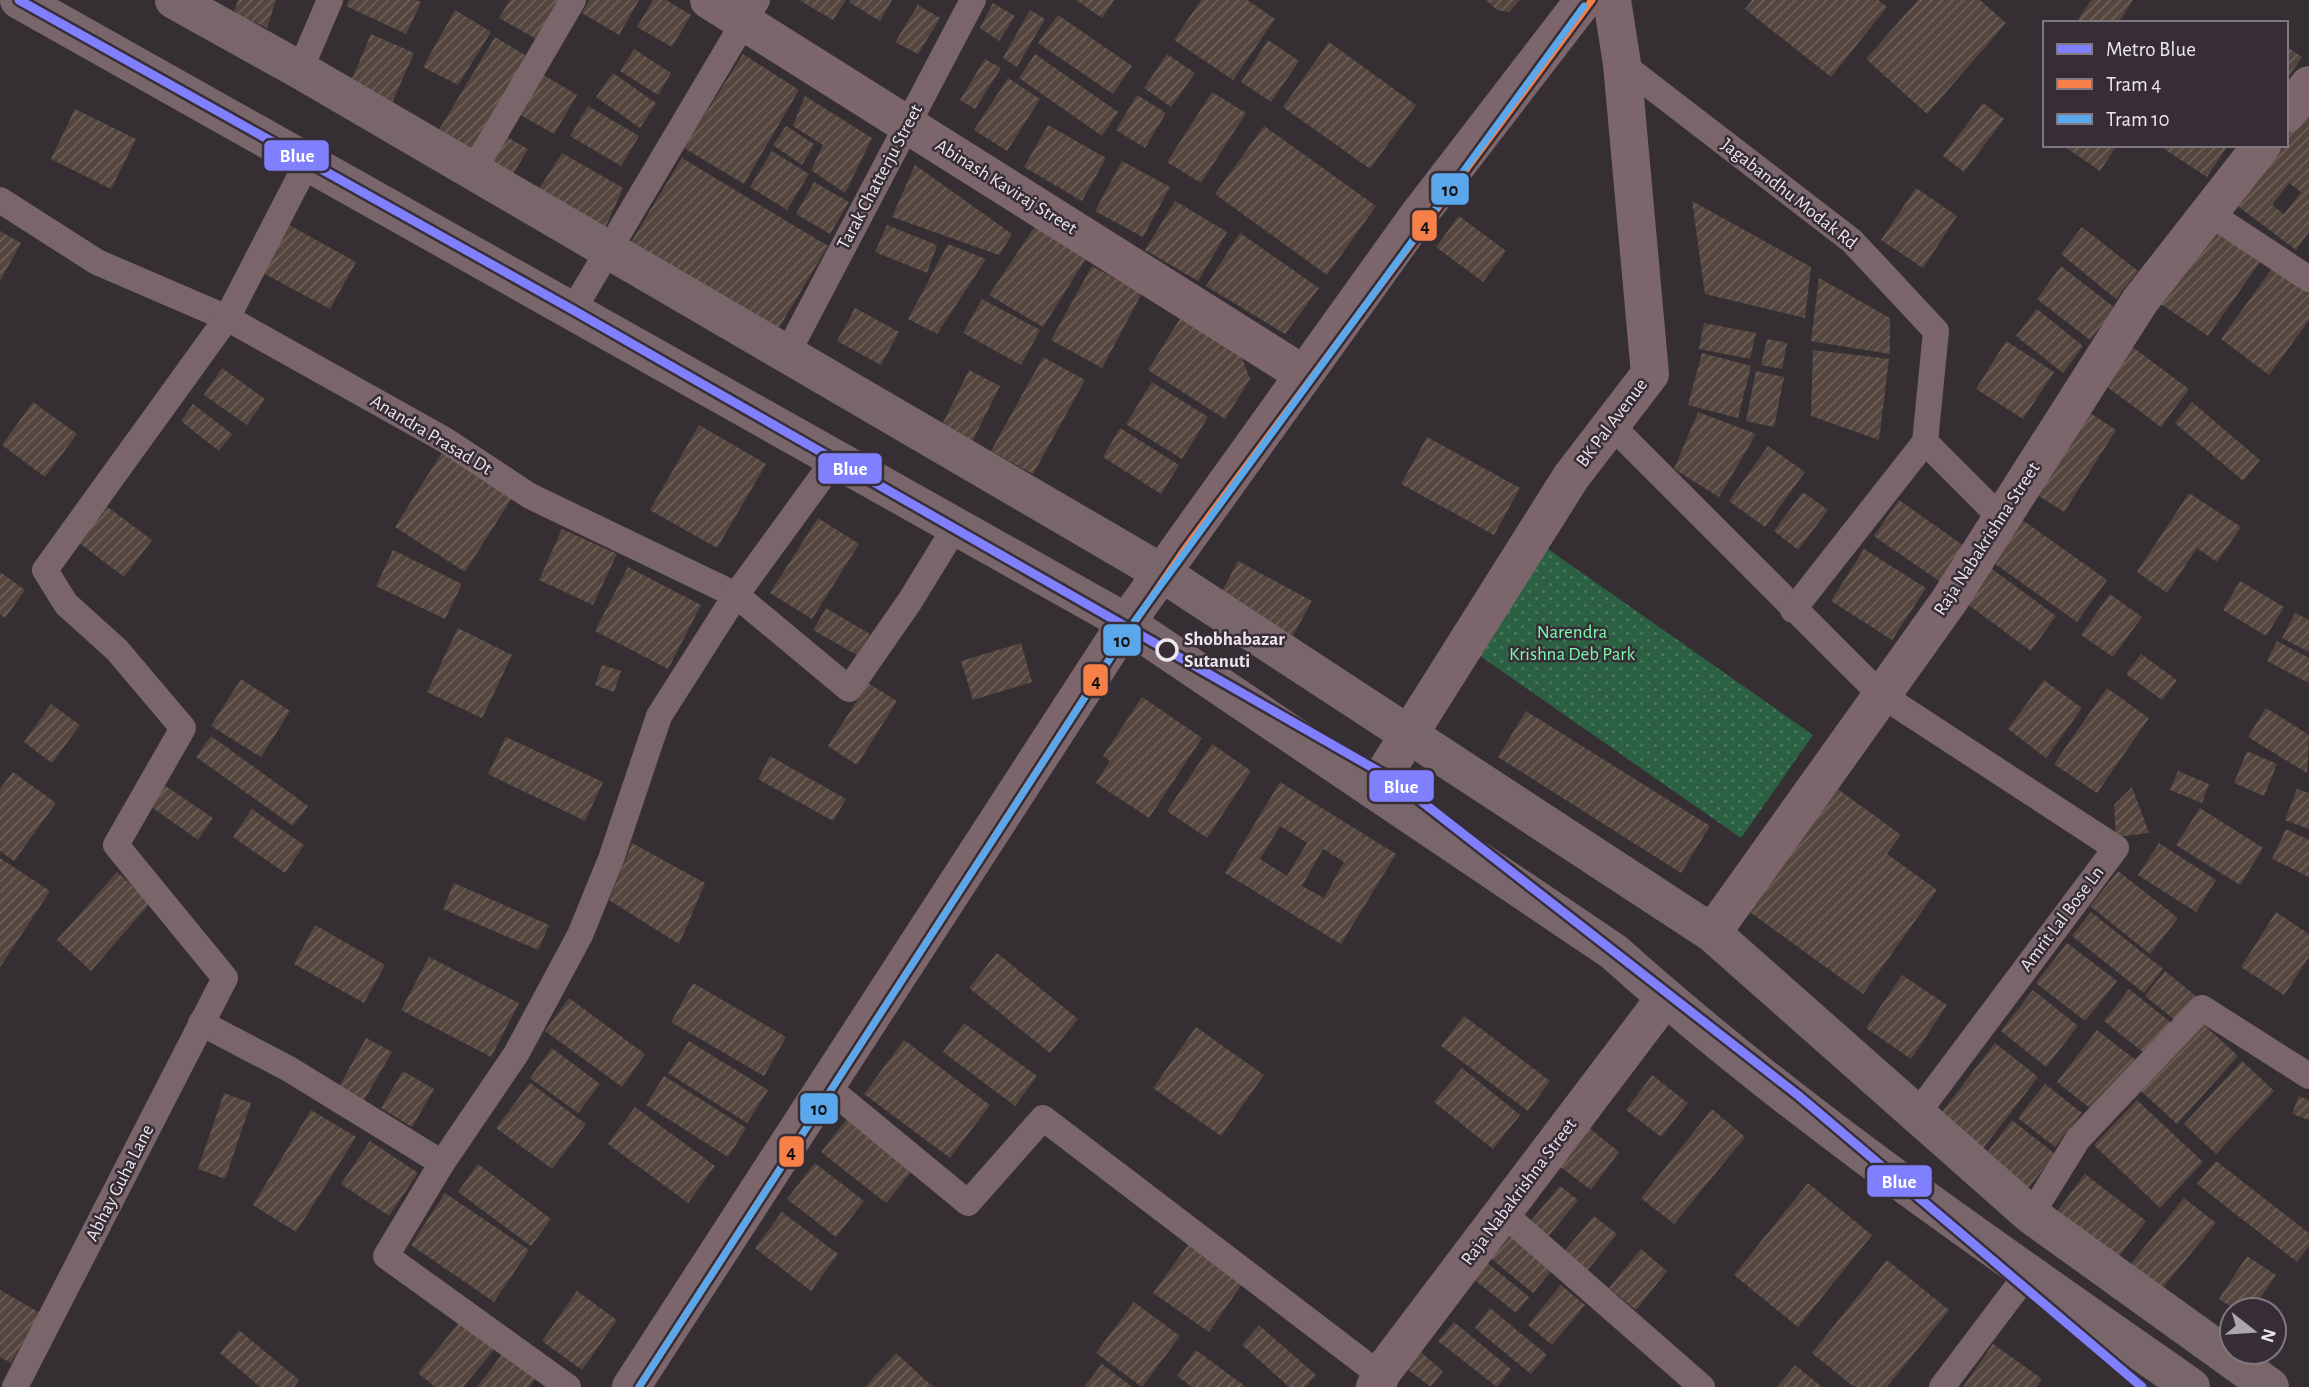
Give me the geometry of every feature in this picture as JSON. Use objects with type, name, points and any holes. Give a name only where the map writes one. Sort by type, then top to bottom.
[{"type":"main road","points":[[19,0],[1126,623],[1614,952],[1665,998],[1923,1200],[2191,1387]]},
{"type":"main road","points":[[174,0],[300,70],[472,173],[1162,573],[1712,933],[2031,1215],[2270,1387]]},
{"type":"main road","name":"Abinash Kaviraj Street","points":[[709,0],[750,12],[908,125],[1303,374]]},
{"type":"main road","points":[[631,1387],[1126,623],[1417,217],[1584,0]]},
{"type":"main road","name":"BK Pal Avenue","points":[[1374,790],[1571,477],[1650,374],[1622,64],[1612,0]]},
{"type":"main road","points":[[2288,111],[2309,85]]},
{"type":"main road","name":"Raja Nabakrishna Street","points":[[1712,933],[1880,694],[1949,601],[2140,301],[2260,147]]},
{"type":"main road","name":"Raja Nabakrishna Street","points":[[1385,1380],[1503,1213],[1665,998]]},
{"type":"street","points":[[300,70],[330,0]]},
{"type":"street","points":[[472,173],[573,0]]},
{"type":"street","name":"Tarak Chatterju Street","points":[[787,354],[972,0]]},
{"type":"street","points":[[573,310],[606,250],[750,12]]},
{"type":"street","name":"Jagabandhu Modak Rd","points":[[1622,64],[1852,240],[1936,331],[1925,442]]},
{"type":"street","points":[[228,318],[308,161]]},
{"type":"street","name":"Anandra Prasad Dt","points":[[0,200],[97,262],[228,318],[446,440],[530,496],[736,595],[849,690],[910,601],[956,526]]},
{"type":"street","points":[[2209,213],[2309,279]]},
{"type":"street","name":"Abhay Guha Lane","points":[[16,1387],[225,978],[116,845],[183,728],[117,650],[66,604],[45,569],[228,318]]},
{"type":"street","points":[[1611,425],[1793,610],[1880,694]]},
{"type":"street","points":[[1793,610],[1925,442],[2001,518]]},
{"type":"street","points":[[568,1387],[386,1256],[443,1163],[516,1054],[580,934],[611,859],[659,716],[736,595],[835,459]]},
{"type":"street","name":"Amrit Lal Bose Ln","points":[[1880,694],[2116,848],[1916,1115]]},
{"type":"street","points":[[2031,1215],[2078,1139],[2202,1009],[2309,1076]]},
{"type":"street","points":[[201,1023],[289,1069],[443,1163]]},
{"type":"street","points":[[826,1086],[968,1203],[1044,1118],[1385,1380]]},
{"type":"street","points":[[1503,1213],[1702,1387]]},
{"type":"street","points":[[1942,1387],[2028,1273]]},
{"type":"green space","name":"Narendra Krishna Deb Park","points":[[1545,547],[1813,735],[1741,838],[1473,651]]},
{"type":"building","points":[[238,0],[276,0],[267,28],[234,13]]},
{"type":"building","points":[[349,0],[421,2],[406,34],[346,6]]},
{"type":"building","points":[[510,0],[561,0],[538,40],[499,18]]},
{"type":"building","points":[[589,0],[639,0],[619,35],[582,13]]},
{"type":"building","points":[[653,0],[666,0],[691,15],[672,47],[637,27]]},
{"type":"building","points":[[799,0],[846,0],[833,20]]},
{"type":"building","points":[[892,0],[880,21],[849,2]]},
{"type":"building","points":[[1076,0],[1114,0],[1102,18]]},
{"type":"building","points":[[1201,0],[1247,0],[1275,19],[1233,80],[1174,40]]},
{"type":"building","points":[[1486,0],[1520,0],[1509,12],[1497,10]]},
{"type":"building","points":[[1752,0],[1878,0],[1887,7],[1831,77],[1745,9]]},
{"type":"building","points":[[1918,0],[1980,0],[2006,23],[1927,114],[1866,59]]},
{"type":"building","points":[[2091,0],[2133,0],[2119,21],[2077,21]]},
{"type":"building","points":[[993,3],[1015,16],[999,41],[980,28]]},
{"type":"building","points":[[918,5],[940,18],[918,54],[895,42]]},
{"type":"building","points":[[455,10],[491,32],[458,85],[423,67]]},
{"type":"building","points":[[1030,10],[1045,19],[1017,67],[1003,58]]},
{"type":"building","points":[[1058,15],[1132,66],[1113,94],[1038,43]]},
{"type":"building","points":[[371,34],[414,53],[388,112],[346,93]]},
{"type":"building","points":[[495,37],[530,58],[473,159],[434,138]]},
{"type":"building","points":[[1268,40],[1299,61],[1271,102],[1241,82]]},
{"type":"building","points":[[1329,42],[1416,105],[1370,169],[1283,107]]},
{"type":"building","points":[[2288,47],[2302,57],[2288,77]]},
{"type":"building","points":[[634,49],[671,73],[658,95],[620,71]]},
{"type":"building","points":[[743,54],[799,90],[744,184],[684,148]]},
{"type":"building","points":[[1035,54],[1118,112],[1102,136],[1019,78]]},
{"type":"building","points":[[1167,54],[1195,73],[1171,107],[1144,88]]},
{"type":"building","points":[[985,59],[1001,68],[975,109],[960,100]]},
{"type":"building","points":[[540,73],[577,95],[554,134],[517,113]]},
{"type":"building","points":[[613,73],[656,103],[640,128],[596,97]]},
{"type":"building","points":[[1008,78],[1040,99],[1007,151],[974,130]]},
{"type":"building","points":[[1212,92],[1246,113],[1201,183],[1167,162]]},
{"type":"building","points":[[1137,95],[1166,113],[1145,148],[1116,130]]},
{"type":"building","points":[[805,96],[872,138],[845,193],[811,170],[823,145],[793,126]]},
{"type":"building","points":[[1983,103],[2004,119],[1964,172],[1943,156]]},
{"type":"building","points":[[588,106],[639,136],[621,166],[570,136]]},
{"type":"building","points":[[2309,107],[2309,232],[2296,250],[2235,204],[2278,147],[2288,147],[2288,134]],"holes":[[[2289,183],[2301,192],[2284,214],[2272,205]]]},
{"type":"building","points":[[75,109],[136,139],[111,189],[51,159]]},
{"type":"building","points":[[1048,125],[1106,158],[1082,201],[1024,167]]},
{"type":"building","points":[[786,126],[814,144],[802,165],[773,145]]},
{"type":"building","points":[[1264,126],[1376,206],[1327,275],[1215,194]]},
{"type":"building","points":[[507,137],[528,149],[509,181],[488,169]]},
{"type":"building","points":[[2065,147],[2116,147],[2100,171]]},
{"type":"building","points":[[2161,147],[2227,147],[2207,177]]},
{"type":"building","points":[[772,151],[809,174],[787,210],[750,187]]},
{"type":"building","points":[[562,153],[623,188],[603,233],[535,195]]},
{"type":"building","points":[[682,158],[828,246],[774,336],[628,247]]},
{"type":"building","points":[[1122,161],[1170,187],[1143,237],[1095,211]]},
{"type":"building","points":[[915,165],[1012,234],[999,255],[892,217]]},
{"type":"building","points":[[814,182],[849,202],[830,234],[796,214]]},
{"type":"building","points":[[1916,188],[1957,216],[1923,268],[1881,240]]},
{"type":"building","points":[[1175,201],[1227,232],[1198,281],[1145,250]]},
{"type":"building","points":[[1692,201],[1811,267],[1805,318],[1705,294]]},
{"type":"building","points":[[1459,216],[1506,251],[1483,282],[1436,247]]},
{"type":"building","points":[[1038,222],[1090,252],[1043,327],[989,295]]},
{"type":"building","points":[[2212,224],[2262,259],[2208,336],[2158,302]]},
{"type":"building","points":[[289,225],[356,262],[330,309],[263,273]]},
{"type":"building","points":[[887,225],[937,245],[927,273],[875,252]]},
{"type":"building","points":[[2082,227],[2138,271],[2116,299],[2061,254]]},
{"type":"building","points":[[0,231],[21,243],[0,281]]},
{"type":"building","points":[[1240,233],[1319,288],[1285,334],[1206,286]]},
{"type":"building","points":[[948,244],[986,259],[937,334],[908,319]]},
{"type":"building","points":[[1092,266],[1142,293],[1102,368],[1051,340]]},
{"type":"building","points":[[2061,266],[2115,308],[2090,340],[2037,299]]},
{"type":"building","points":[[2274,266],[2309,292],[2309,320],[2269,375],[2221,339]]},
{"type":"building","points":[[1819,278],[1890,318],[1890,354],[1811,341]]},
{"type":"building","points":[[982,299],[1040,330],[1021,365],[963,333]]},
{"type":"building","points":[[855,308],[899,332],[881,365],[837,341]]},
{"type":"building","points":[[2037,309],[2083,346],[2063,373],[2016,336]]},
{"type":"building","points":[[1181,317],[1241,355],[1250,379],[1225,419],[1148,370]]},
{"type":"building","points":[[1704,323],[1756,333],[1750,359],[1699,349]]},
{"type":"building","points":[[1767,339],[1787,343],[1782,369],[1761,365]]},
{"type":"building","points":[[2006,341],[2054,372],[2023,419],[1976,389]]},
{"type":"building","points":[[2131,346],[2189,389],[2161,427],[2103,384]]},
{"type":"building","points":[[1813,350],[1889,359],[1879,440],[1811,416]]},
{"type":"building","points":[[1702,353],[1751,366],[1738,418],[1688,405]]},
{"type":"building","points":[[1043,357],[1085,380],[1033,474],[991,451]]},
{"type":"building","points":[[222,368],[265,399],[247,425],[204,395]]},
{"type":"building","points":[[969,370],[1000,386],[970,446],[939,431]]},
{"type":"building","points":[[1756,371],[1784,377],[1774,427],[1746,421]]},
{"type":"building","points":[[1152,382],[1208,417],[1182,459],[1126,424]]},
{"type":"building","points":[[33,402],[77,434],[45,477],[2,445]]},
{"type":"building","points":[[2192,402],[2260,460],[2243,481],[2175,423]]},
{"type":"building","points":[[193,404],[232,434],[219,451],[181,421]]},
{"type":"building","points":[[2081,407],[2116,430],[2064,512],[2028,489]]},
{"type":"building","points":[[1698,412],[1756,434],[1719,497],[1674,469]]},
{"type":"building","points":[[699,425],[766,464],[717,548],[650,510]]},
{"type":"building","points":[[1120,428],[1179,465],[1161,494],[1103,457]]},
{"type":"building","points":[[1427,437],[1520,488],[1494,535],[1401,484]]},
{"type":"building","points":[[1768,446],[1805,472],[1765,527],[1729,501]]},
{"type":"building","points":[[443,451],[513,496],[465,572],[395,527]]},
{"type":"building","points":[[1803,492],[1828,510],[1798,550],[1774,531]]},
{"type":"building","points":[[2189,493],[2241,527],[2217,562],[2197,548],[2167,593],[2137,572]]},
{"type":"building","points":[[1899,500],[1964,546],[1939,581],[1874,536]]},
{"type":"building","points":[[105,505],[152,540],[124,577],[78,542]]},
{"type":"building","points":[[818,518],[859,544],[812,619],[770,593]]},
{"type":"building","points":[[2021,519],[2107,580],[2077,622],[1991,561]]},
{"type":"building","points":[[562,529],[617,554],[593,605],[539,580]]},
{"type":"building","points":[[1864,549],[1926,588],[1892,640],[1831,601]]},
{"type":"building","points":[[393,550],[462,584],[445,619],[376,586]]},
{"type":"building","points":[[1238,561],[1312,601],[1291,639],[1218,599]]},
{"type":"building","points":[[1988,566],[2056,616],[2031,651],[1963,601]]},
{"type":"building","points":[[628,567],[701,605],[668,669],[595,631]]},
{"type":"building","points":[[0,572],[25,590],[5,618],[0,614]]},
{"type":"building","points":[[2240,581],[2284,607],[2266,636],[2223,610]]},
{"type":"building","points":[[2110,594],[2142,617],[2113,657],[2081,635]]},
{"type":"building","points":[[826,608],[870,634],[857,655],[813,630]]},
{"type":"building","points":[[2295,613],[2309,620],[2309,652],[2282,638]]},
{"type":"building","points":[[458,628],[512,655],[482,718],[427,692]]},
{"type":"building","points":[[2277,641],[2309,658],[2309,683],[2267,661]]},
{"type":"building","points":[[1021,643],[1032,682],[973,700],[961,661]]},
{"type":"building","points":[[2141,654],[2177,680],[2162,700],[2126,674]]},
{"type":"building","points":[[602,665],[621,671],[614,692],[595,685]]},
{"type":"building","points":[[241,679],[290,711],[261,757],[211,726]]},
{"type":"building","points":[[2044,680],[2082,708],[2046,758],[2008,729]]},
{"type":"building","points":[[868,683],[897,701],[857,765],[828,746]]},
{"type":"building","points":[[2107,688],[2149,718],[2097,793],[2054,764]]},
{"type":"building","points":[[1142,697],[1202,738],[1149,818],[1096,783],[1110,761],[1103,756]]},
{"type":"building","points":[[51,704],[80,725],[52,763],[24,742]]},
{"type":"building","points":[[2266,708],[2309,735],[2307,773],[2248,737]]},
{"type":"building","points":[[1526,711],[1710,826],[1681,873],[1498,757]]},
{"type":"building","points":[[211,736],[308,806],[293,826],[196,757]]},
{"type":"building","points":[[506,737],[603,782],[585,821],[488,774]]},
{"type":"building","points":[[1212,744],[1251,771],[1207,838],[1167,811]]},
{"type":"building","points":[[2247,751],[2277,764],[2264,796],[2234,783]]},
{"type":"building","points":[[770,756],[846,799],[833,821],[758,779]]},
{"type":"building","points":[[2178,771],[2209,784],[2202,803],[2170,790]]},
{"type":"building","points":[[13,772],[56,803],[14,861],[0,851],[0,789]]},
{"type":"building","points":[[1280,782],[1396,854],[1341,944],[1225,873]],"holes":[[[1280,826],[1307,843],[1287,876],[1260,859]],[[1323,849],[1344,862],[1324,898],[1302,886]]]},
{"type":"building","points":[[164,785],[213,818],[198,840],[150,806]]},
{"type":"building","points":[[1835,787],[1901,835],[1887,854],[1937,890],[1863,994],[1747,910]]},
{"type":"building","points":[[2132,787],[2149,833],[2116,837],[2114,805]]},
{"type":"building","points":[[2297,789],[2309,793],[2309,829],[2285,820]]},
{"type":"building","points":[[2200,808],[2263,848],[2240,885],[2176,845]]},
{"type":"building","points":[[252,809],[304,845],[285,873],[233,837]]},
{"type":"building","points":[[2286,829],[2309,840],[2309,877],[2272,859]]},
{"type":"building","points":[[632,843],[705,883],[679,944],[609,900]]},
{"type":"building","points":[[2159,843],[2216,880],[2196,912],[2138,875]]},
{"type":"building","points":[[0,858],[50,891],[0,967]]},
{"type":"building","points":[[2118,871],[2178,918],[2150,954],[2090,906]]},
{"type":"building","points":[[117,872],[151,902],[91,971],[57,940]]},
{"type":"building","points":[[454,883],[549,925],[538,950],[443,909]]},
{"type":"building","points":[[2091,912],[2163,969],[2144,993],[2072,936]]},
{"type":"building","points":[[2276,912],[2309,934],[2309,957],[2284,995],[2241,967]]},
{"type":"building","points":[[315,925],[385,965],[364,1003],[294,964]]},
{"type":"building","points":[[2067,943],[2117,981],[2085,1021],[2036,983]]},
{"type":"building","points":[[997,953],[1078,1019],[1050,1053],[969,988]]},
{"type":"building","points":[[429,957],[519,1003],[491,1057],[401,1010]]},
{"type":"building","points":[[2165,971],[2196,996],[2176,1021],[2145,996]]},
{"type":"building","points":[[1902,975],[1947,1005],[1911,1059],[1866,1028]]},
{"type":"building","points":[[693,983],[786,1037],[764,1076],[671,1022]]},
{"type":"building","points":[[2129,989],[2174,1025],[2149,1057],[2104,1021]]},
{"type":"building","points":[[2033,990],[2078,1026],[2046,1067],[2001,1031]]},
{"type":"building","points":[[569,998],[645,1054],[622,1087],[545,1031]]},
{"type":"building","points":[[1464,1016],[1550,1081],[1528,1111],[1441,1046]]},
{"type":"building","points":[[964,1023],[1037,1076],[1015,1106],[943,1052]]},
{"type":"building","points":[[2203,1024],[2238,1056],[2177,1124],[2141,1091]]},
{"type":"building","points":[[1196,1027],[1264,1075],[1221,1136],[1153,1088]]},
{"type":"building","points":[[2097,1030],[2137,1061],[2096,1113],[2057,1082]]},
{"type":"building","points":[[366,1038],[392,1052],[364,1100],[340,1085]]},
{"type":"building","points":[[904,1040],[990,1105],[950,1158],[864,1094]]},
{"type":"building","points":[[689,1041],[768,1090],[747,1123],[668,1073]]},
{"type":"building","points":[[1995,1043],[2038,1077],[1978,1155],[1935,1121]]},
{"type":"building","points":[[552,1048],[600,1084],[578,1113],[530,1078]]},
{"type":"building","points":[[2242,1061],[2274,1091],[2216,1154],[2184,1124]]},
{"type":"building","points":[[1462,1068],[1520,1115],[1493,1149],[1434,1102]]},
{"type":"building","points":[[403,1071],[434,1089],[412,1127],[381,1108]]},
{"type":"building","points":[[1652,1075],[1688,1103],[1661,1137],[1626,1110]]},
{"type":"building","points":[[664,1076],[746,1128],[728,1157],[646,1105]]},
{"type":"building","points":[[530,1083],[586,1124],[552,1169],[496,1128]]},
{"type":"building","points":[[2045,1084],[2082,1113],[2055,1147],[2018,1118]]},
{"type":"building","points":[[224,1093],[251,1103],[225,1179],[198,1169]]},
{"type":"building","points":[[2299,1096],[2309,1100],[2309,1120],[2292,1114]]},
{"type":"building","points":[[2137,1100],[2203,1162],[2160,1208],[2094,1145]]},
{"type":"building","points":[[635,1107],[715,1166],[688,1203],[608,1144]]},
{"type":"building","points":[[1712,1109],[1745,1137],[1674,1224],[1641,1198]]},
{"type":"building","points":[[311,1110],[356,1137],[296,1232],[253,1205]]},
{"type":"building","points":[[851,1114],[916,1166],[886,1203],[821,1152]]},
{"type":"building","points":[[2012,1120],[2055,1154],[2027,1190],[1984,1156]]},
{"type":"building","points":[[1588,1127],[1619,1152],[1591,1190],[1559,1166]]},
{"type":"building","points":[[370,1141],[418,1173],[389,1216],[341,1184]]},
{"type":"building","points":[[2216,1161],[2309,1233],[2309,1246],[2297,1262],[2197,1184]]},
{"type":"building","points":[[815,1163],[864,1201],[836,1237],[787,1199]]},
{"type":"building","points":[[478,1164],[551,1219],[531,1246],[458,1192]]},
{"type":"building","points":[[2085,1174],[2146,1221],[2115,1262],[2055,1214]]},
{"type":"building","points":[[1808,1183],[1872,1235],[1798,1327],[1734,1275]]},
{"type":"building","points":[[1560,1186],[1578,1200],[1547,1238],[1529,1223]]},
{"type":"building","points":[[445,1193],[529,1250],[494,1302],[411,1245]]},
{"type":"building","points":[[2184,1198],[2216,1223],[2151,1302],[2121,1276]]},
{"type":"building","points":[[782,1212],[838,1254],[811,1291],[755,1248]]},
{"type":"building","points":[[1594,1216],[1617,1234],[1585,1273],[1562,1254]]},
{"type":"building","points":[[1501,1227],[1553,1269],[1533,1293],[1482,1251]]},
{"type":"building","points":[[1188,1245],[1242,1284],[1209,1332],[1153,1293]]},
{"type":"building","points":[[1641,1249],[1667,1271],[1636,1310],[1609,1288]]},
{"type":"building","points":[[2247,1256],[2276,1275],[2262,1296],[2221,1296]]},
{"type":"building","points":[[1887,1260],[1949,1310],[1887,1387],[1854,1387],[1812,1353]]},
{"type":"building","points":[[1485,1261],[1529,1297],[1516,1313],[1471,1277]]},
{"type":"building","points":[[1561,1285],[1585,1305],[1552,1345],[1528,1325]]},
{"type":"building","points":[[0,1290],[40,1313],[11,1363],[0,1357]]},
{"type":"building","points":[[577,1291],[617,1320],[582,1370],[542,1341]]},
{"type":"building","points":[[1134,1302],[1180,1336],[1142,1387],[1096,1353]]},
{"type":"building","points":[[1490,1308],[1547,1355],[1531,1374],[1475,1328]]},
{"type":"building","points":[[463,1318],[497,1346],[463,1387],[435,1387],[418,1373]]},
{"type":"building","points":[[1454,1322],[1511,1369],[1497,1387],[1438,1341]]},
{"type":"building","points":[[1259,1325],[1316,1375],[1305,1387],[1289,1387],[1242,1345]]},
{"type":"building","points":[[239,1330],[299,1380],[294,1387],[260,1387],[220,1353]]},
{"type":"building","points":[[1993,1344],[2042,1379],[2036,1387],[1963,1387]]},
{"type":"building","points":[[1417,1349],[1443,1371],[1431,1387],[1403,1366]]},
{"type":"building","points":[[1196,1350],[1246,1387],[1192,1387],[1177,1376]]},
{"type":"building","points":[[504,1352],[536,1378],[529,1387],[477,1387]]},
{"type":"building","points":[[896,1353],[933,1387],[865,1387]]},
{"type":"building","points":[[1102,1364],[1132,1387],[1084,1387]]},
{"type":"building","points":[[1795,1365],[1822,1387],[1777,1387]]},
{"type":"metro line","name":"Blue","points":[[19,0],[573,310],[1394,780],[1799,1096],[2142,1387]]},
{"type":"tram line","name":"4","points":[[639,1387],[1112,655],[1186,547],[1592,0]]},
{"type":"tram line","name":"10","points":[[639,1387],[1131,626],[1584,6]]},
{"type":"place","name":"Shobhabazar Sutanuti","points":[[1167,650]]}]
